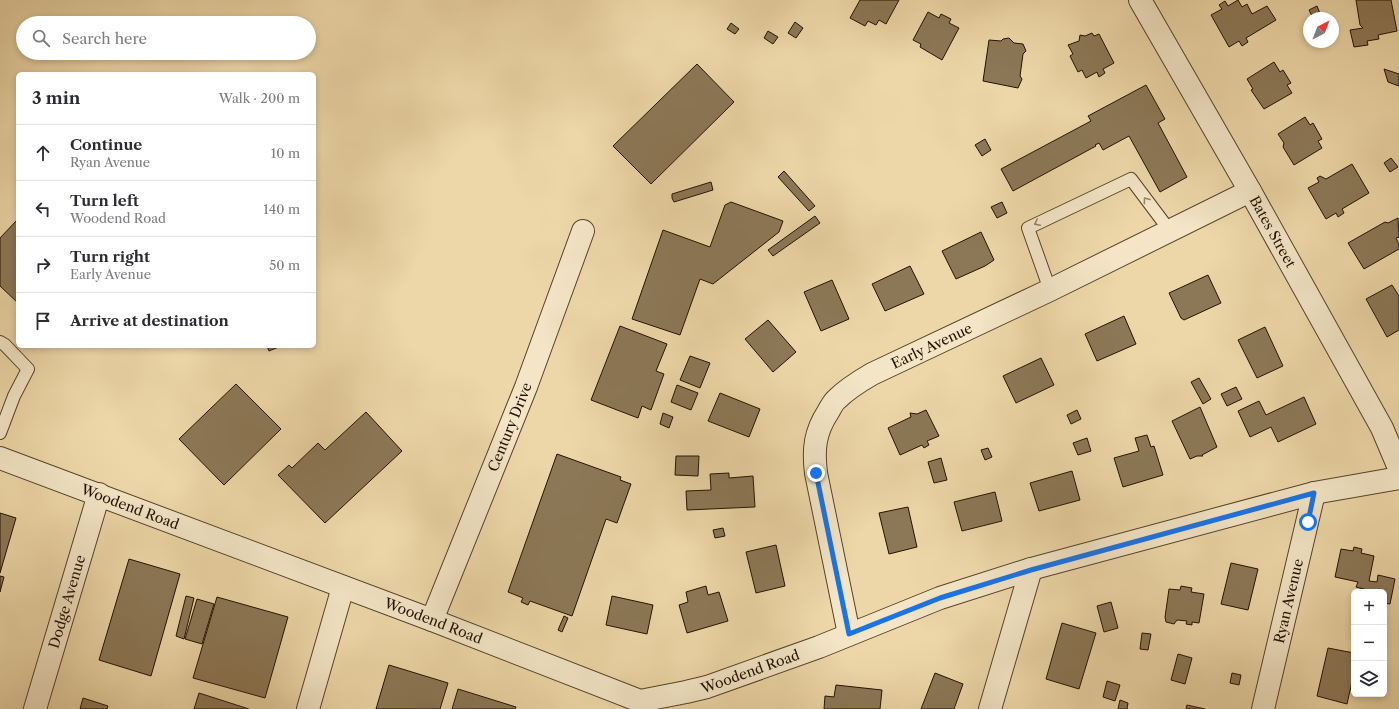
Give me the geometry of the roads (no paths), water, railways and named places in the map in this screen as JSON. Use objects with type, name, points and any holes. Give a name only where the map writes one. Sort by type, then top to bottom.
[{"type":"street","name":"Bates Street","points":[[1140,0],[1250,191],[1382,428],[1399,468]]},
{"type":"street","name":"Early Avenue","points":[[849,634],[815,467],[814,455],[816,438],[824,418],[836,400],[854,385],[872,374],[1050,290],[1250,191]]},
{"type":"street","name":"Century Drive","points":[[432,620],[526,387],[583,231]]},
{"type":"street","name":"Woodend Road","points":[[0,458],[432,620],[639,705],[707,687],[819,647],[940,598],[1031,570],[1314,493],[1399,478]]},
{"type":"street","name":"Ryan Avenue","points":[[1263,709],[1314,493]]},
{"type":"street","name":"Dodge Avenue","points":[[35,709],[99,494]]},
{"type":"street","points":[[990,709],[1031,570]]},
{"type":"street","points":[[308,709],[343,587]]},
{"type":"lane","points":[[1050,290],[1028,228],[1131,179],[1170,231]]},
{"type":"lane","points":[[0,342],[5,345],[28,369],[14,396],[0,433]]}]
